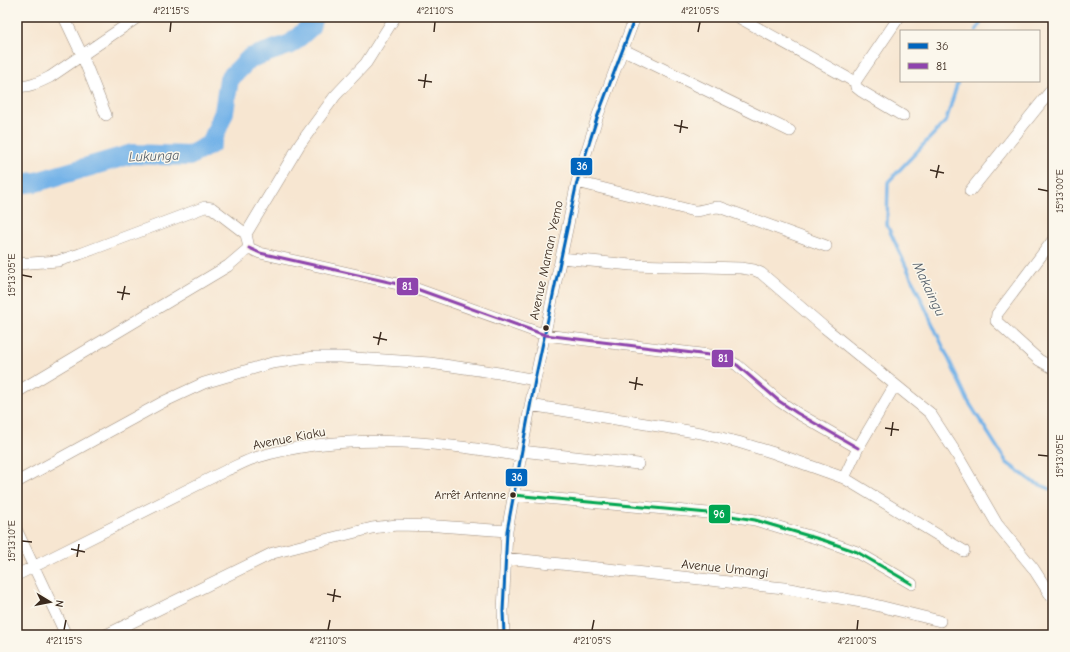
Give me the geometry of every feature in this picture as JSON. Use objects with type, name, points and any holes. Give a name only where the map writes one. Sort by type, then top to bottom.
[{"type":"street","points":[[64,17],[82,55],[106,115]]},
{"type":"street","points":[[17,86],[23,87],[50,77],[138,17]]},
{"type":"street","points":[[246,234],[300,144],[335,96],[366,63],[395,17]]},
{"type":"street","name":"Avenue Maman Yemo","points":[[504,635],[503,611],[507,531],[535,380],[577,182],[598,115],[624,50],[635,17]]},
{"type":"street","points":[[738,17],[855,82],[856,87],[861,91],[903,116]]},
{"type":"street","points":[[855,82],[899,17]]},
{"type":"street","points":[[624,50],[790,131]]},
{"type":"street","points":[[970,191],[1053,88]]},
{"type":"street","points":[[577,182],[694,211],[703,211],[712,207],[719,207],[826,246]]},
{"type":"street","points":[[17,264],[58,261],[205,207],[212,208],[246,234],[249,248]]},
{"type":"street","points":[[1053,240],[997,314],[996,321],[1039,360],[1053,368]]},
{"type":"street","points":[[249,248],[260,253],[411,287],[545,335],[709,354],[726,359],[737,365],[785,405],[858,448]]},
{"type":"street","points":[[17,392],[228,266],[249,248]]},
{"type":"street","points":[[561,258],[639,265],[741,268],[754,270],[761,273],[894,385],[930,413],[956,453],[997,524],[1033,568],[1053,599]]},
{"type":"street","points":[[17,482],[170,399],[204,383],[272,363],[315,357],[340,357],[430,364],[499,373],[535,380]]},
{"type":"street","points":[[844,478],[858,448],[894,385]]},
{"type":"street","points":[[530,405],[702,433],[759,448],[844,478],[964,551]]},
{"type":"street","name":"Avenue Kiaku","points":[[17,575],[227,470],[257,457],[286,450],[349,441],[392,441],[638,464]]},
{"type":"street","points":[[514,495],[719,514],[755,520],[826,541],[856,552],[912,584]]},
{"type":"street","points":[[106,635],[273,552],[372,528],[397,525],[438,526],[507,531]]},
{"type":"street","points":[[17,531],[66,635]]},
{"type":"street","name":"Avenue Umangi","points":[[505,558],[784,588],[867,603],[940,621]]},
{"type":"waterway","name":"Lukunga","points":[[17,184],[36,182],[132,154],[189,156],[211,144],[224,112],[229,79],[250,58],[291,44],[310,27],[313,17]]},
{"type":"waterway","name":"Makaingu","points":[[977,30],[984,17]]},
{"type":"waterway","name":"Makaingu","points":[[958,82],[946,121],[888,182],[887,225],[968,401],[1007,463],[1033,482],[1053,490]]},
{"type":"transit line","name":"36","points":[[504,635],[503,611],[507,531],[535,380],[577,182],[598,115],[635,17]]},
{"type":"transit line","name":"81","points":[[249,248],[260,253],[411,287],[545,335],[709,355],[726,359],[737,365],[779,401],[858,448]]},
{"type":"transit line","name":"96","points":[[513,495],[719,514],[755,520],[826,541],[857,552],[912,584]]},
{"type":"place","name":"Arrêt Antenne","points":[[513,495]]}]
